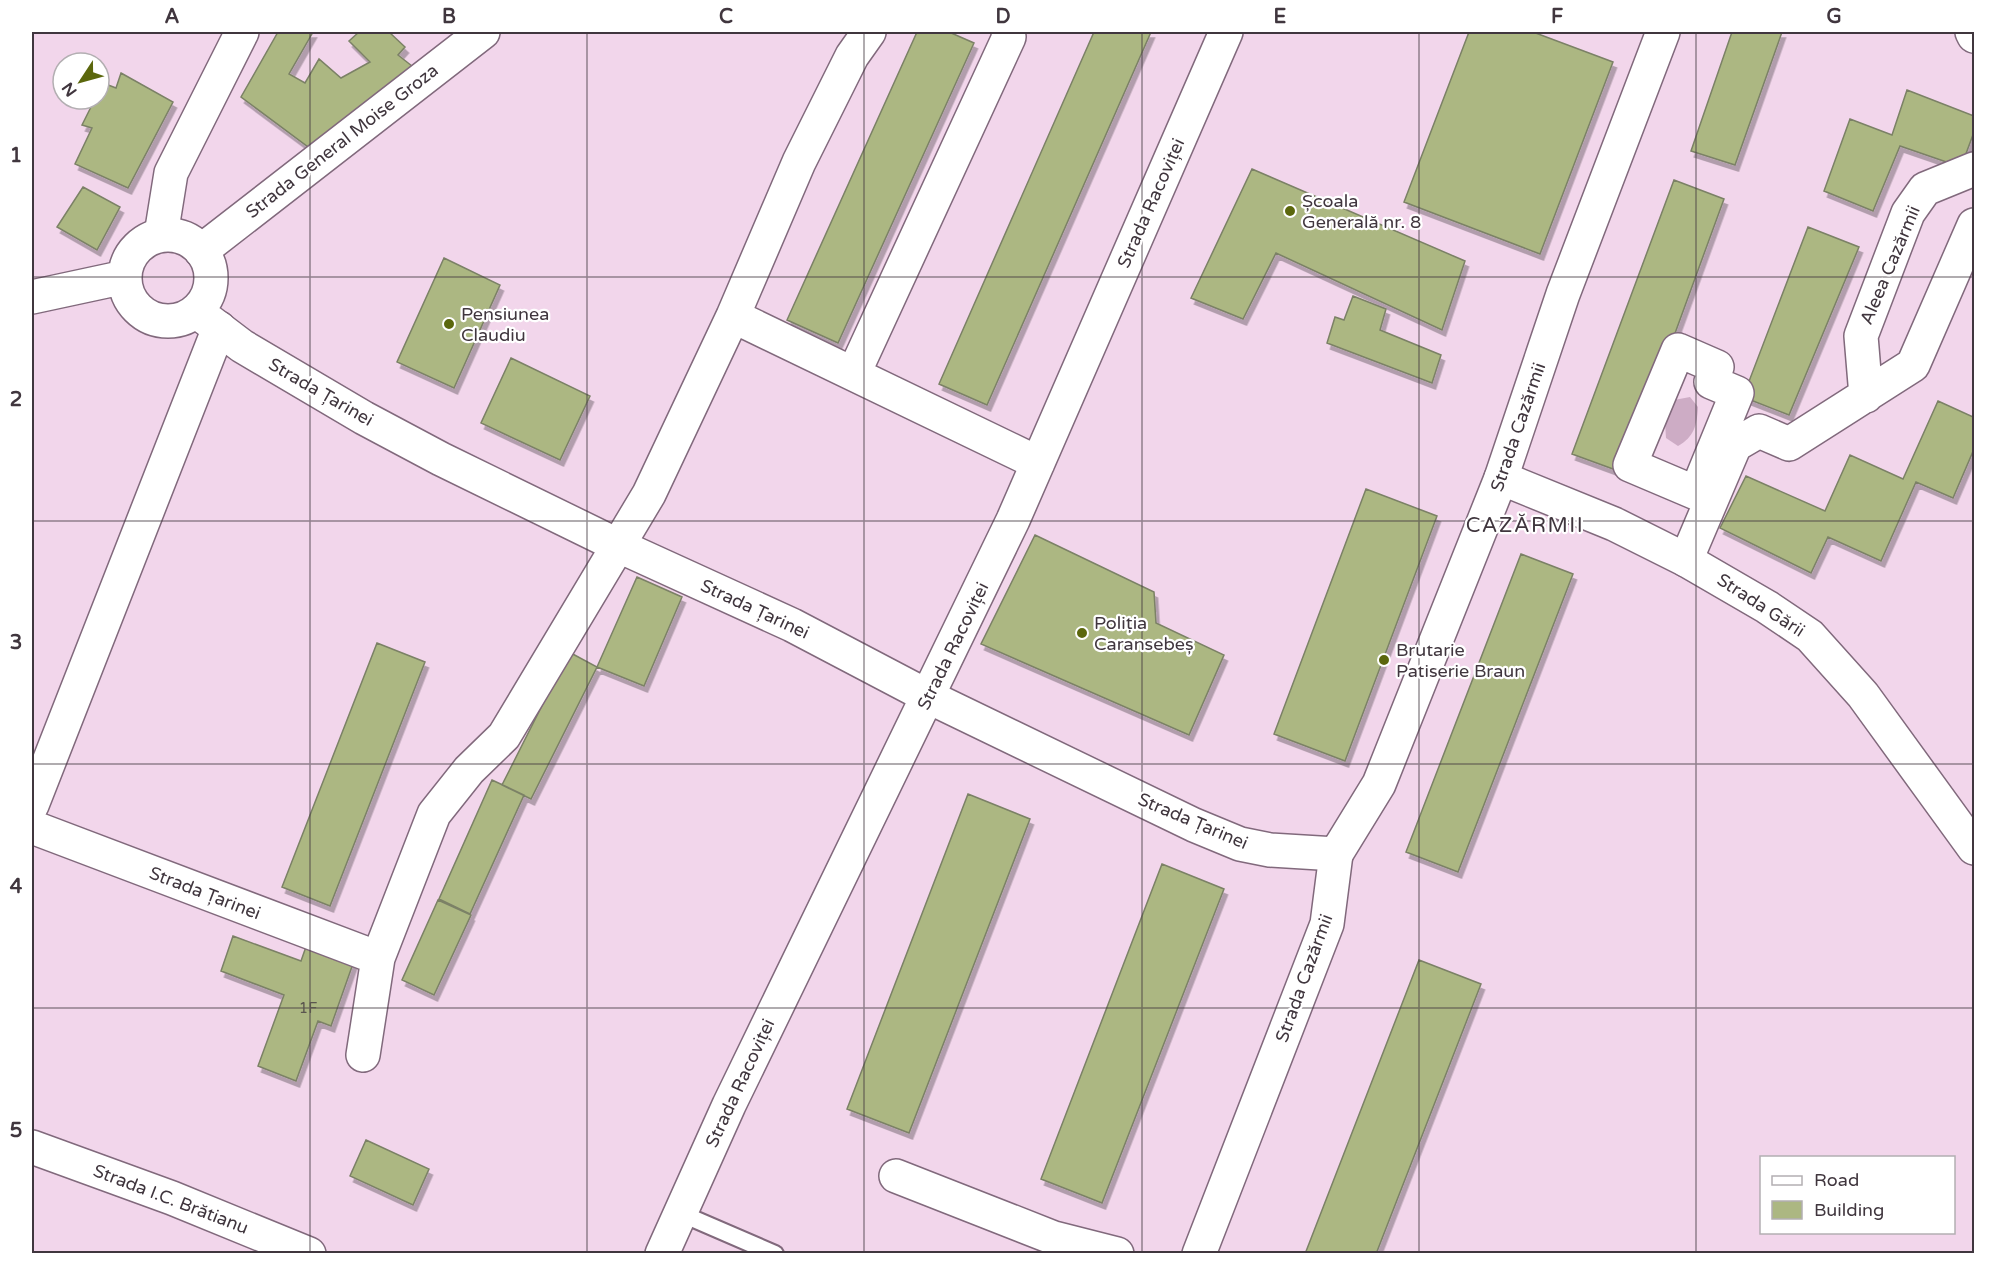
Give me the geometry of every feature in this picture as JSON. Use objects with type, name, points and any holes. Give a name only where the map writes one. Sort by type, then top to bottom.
[{"type":"street","points":[[161,235],[171,173],[242,32]]},
{"type":"street","name":"Strada General Moise Groza","points":[[201,251],[483,32]]},
{"type":"street","points":[[363,1054],[378,958],[435,814],[469,770],[504,736],[650,494],[733,316],[799,162],[852,56],[869,32]]},
{"type":"street","points":[[854,373],[1009,38],[1008,32]]},
{"type":"street","name":"Strada Racoviței","points":[[662,1254],[729,1105],[1013,520],[1226,32]]},
{"type":"street","name":"Strada Cazărmii","points":[[1199,1254],[1327,924],[1336,854],[1379,784],[1501,478],[1563,294],[1663,32]]},
{"type":"street","points":[[1972,32],[1974,36]]},
{"type":"street","name":"Aleea Cazărmii","points":[[1866,396],[1861,336],[1908,213],[1925,189],[1974,169]]},
{"type":"street","points":[[1686,560],[1735,445],[1759,431],[1789,444],[1913,366],[1974,225]]},
{"type":"street","points":[[32,805],[207,320],[206,298],[210,282],[209,266],[201,251],[190,241],[176,236],[161,235],[147,240],[135,250],[127,262],[125,277],[127,291],[133,303],[143,313],[156,319],[170,321],[184,318],[207,320]]},
{"type":"street","points":[[32,297],[125,277]]},
{"type":"street","points":[[733,316],[1038,463]]},
{"type":"street","name":"Strada Țarinei","points":[[207,320],[242,346],[364,418],[441,459],[619,546],[792,625],[928,697],[1194,825],[1240,844],[1270,850],[1336,854]]},
{"type":"street","name":"Strada Gării","points":[[1501,478],[1614,524],[1686,560],[1767,607],[1810,636],[1863,695],[1974,848]]},
{"type":"street","name":"Strada Țarinei","points":[[32,827],[378,958]]},
{"type":"street","name":"Strada I.C. Brătianu","points":[[32,1147],[172,1198],[309,1254]]},
{"type":"street","points":[[896,1176],[1054,1238],[1117,1254]]},
{"type":"lane","points":[[680,1213],[775,1254]]},
{"type":"shaded area","points":[[1690,397],[1698,407],[1697,419],[1688,439],[1678,446],[1666,438],[1665,422],[1674,400]]},
{"type":"building","points":[[278,32],[313,32],[289,74],[305,83],[319,59],[341,78],[370,62],[349,41],[359,32],[389,32],[405,47],[398,55],[417,70],[319,155],[241,97]]},
{"type":"building","points":[[917,32],[949,32],[974,43],[838,343],[787,320]]},
{"type":"building","points":[[1094,32],[1151,32],[987,405],[939,384]]},
{"type":"building","points":[[1469,32],[1533,32],[1613,62],[1540,254],[1404,202]]},
{"type":"building","points":[[1732,32],[1782,32],[1735,165],[1691,151]]},
{"type":"building","points":[[121,73],[173,102],[128,188],[75,164],[92,128],[82,125],[89,111],[111,111],[111,86],[116,88]]},
{"type":"building","points":[[1907,90],[1974,116],[1974,132],[1961,167],[1900,146],[1873,211],[1824,191],[1850,119],[1892,135]]},
{"type":"building","name":"Școala Generală nr. 8","points":[[1252,169],[1465,261],[1442,330],[1276,253],[1243,319],[1191,298]]},
{"type":"building","points":[[1674,180],[1724,199],[1624,473],[1572,454]]},
{"type":"building","points":[[83,187],[120,207],[97,250],[57,227]]},
{"type":"building","points":[[1808,227],[1859,247],[1789,415],[1743,397]]},
{"type":"building","name":"Pensiunea Claudiu","points":[[444,258],[500,285],[454,388],[397,362]]},
{"type":"building","points":[[1353,296],[1386,309],[1380,330],[1441,355],[1432,383],[1327,343],[1335,317],[1344,320]]},
{"type":"building","points":[[511,358],[590,396],[560,460],[481,423]]},
{"type":"building","points":[[1938,401],[1973,417],[1974,414],[1974,449],[1953,498],[1916,482],[1881,561],[1828,537],[1811,573],[1720,528],[1746,476],[1825,511],[1850,455],[1903,479]]},
{"type":"building","points":[[1366,489],[1437,516],[1345,761],[1274,734]]},
{"type":"building","name":"Poliția Caransebeș","points":[[1035,535],[1154,592],[1156,623],[1224,655],[1189,735],[981,644]]},
{"type":"building","points":[[1521,554],[1573,574],[1458,872],[1406,852]]},
{"type":"building","points":[[637,577],[682,597],[644,686],[597,667]]},
{"type":"building","points":[[377,643],[425,662],[330,906],[282,887]]},
{"type":"building","points":[[569,652],[597,667],[531,799],[502,785]]},
{"type":"building","points":[[492,780],[524,795],[470,914],[439,899]]},
{"type":"building","points":[[968,794],[1030,819],[909,1133],[847,1109]]},
{"type":"building","points":[[1162,864],[1224,889],[1102,1203],[1041,1179]]},
{"type":"building","points":[[438,900],[471,915],[434,995],[402,980]]},
{"type":"building","points":[[233,936],[301,961],[308,941],[355,958],[331,1026],[318,1021],[296,1081],[258,1066],[284,995],[221,971]]},
{"type":"building","points":[[1419,960],[1481,984],[1376,1254],[1305,1254]]},
{"type":"building","points":[[366,1140],[429,1169],[413,1205],[350,1176]]},
{"type":"place","name":"Școala Generală nr. 8","points":[[1290,211]]},
{"type":"place","name":"Pensiunea Claudiu","points":[[449,324]]},
{"type":"place","name":"Poliția Caransebeș","points":[[1082,633]]},
{"type":"place","name":"Brutarie Patiserie Braun","points":[[1384,660]]},
{"type":"district","name":"CAZĂRMII","points":[[1525,525]]}]
